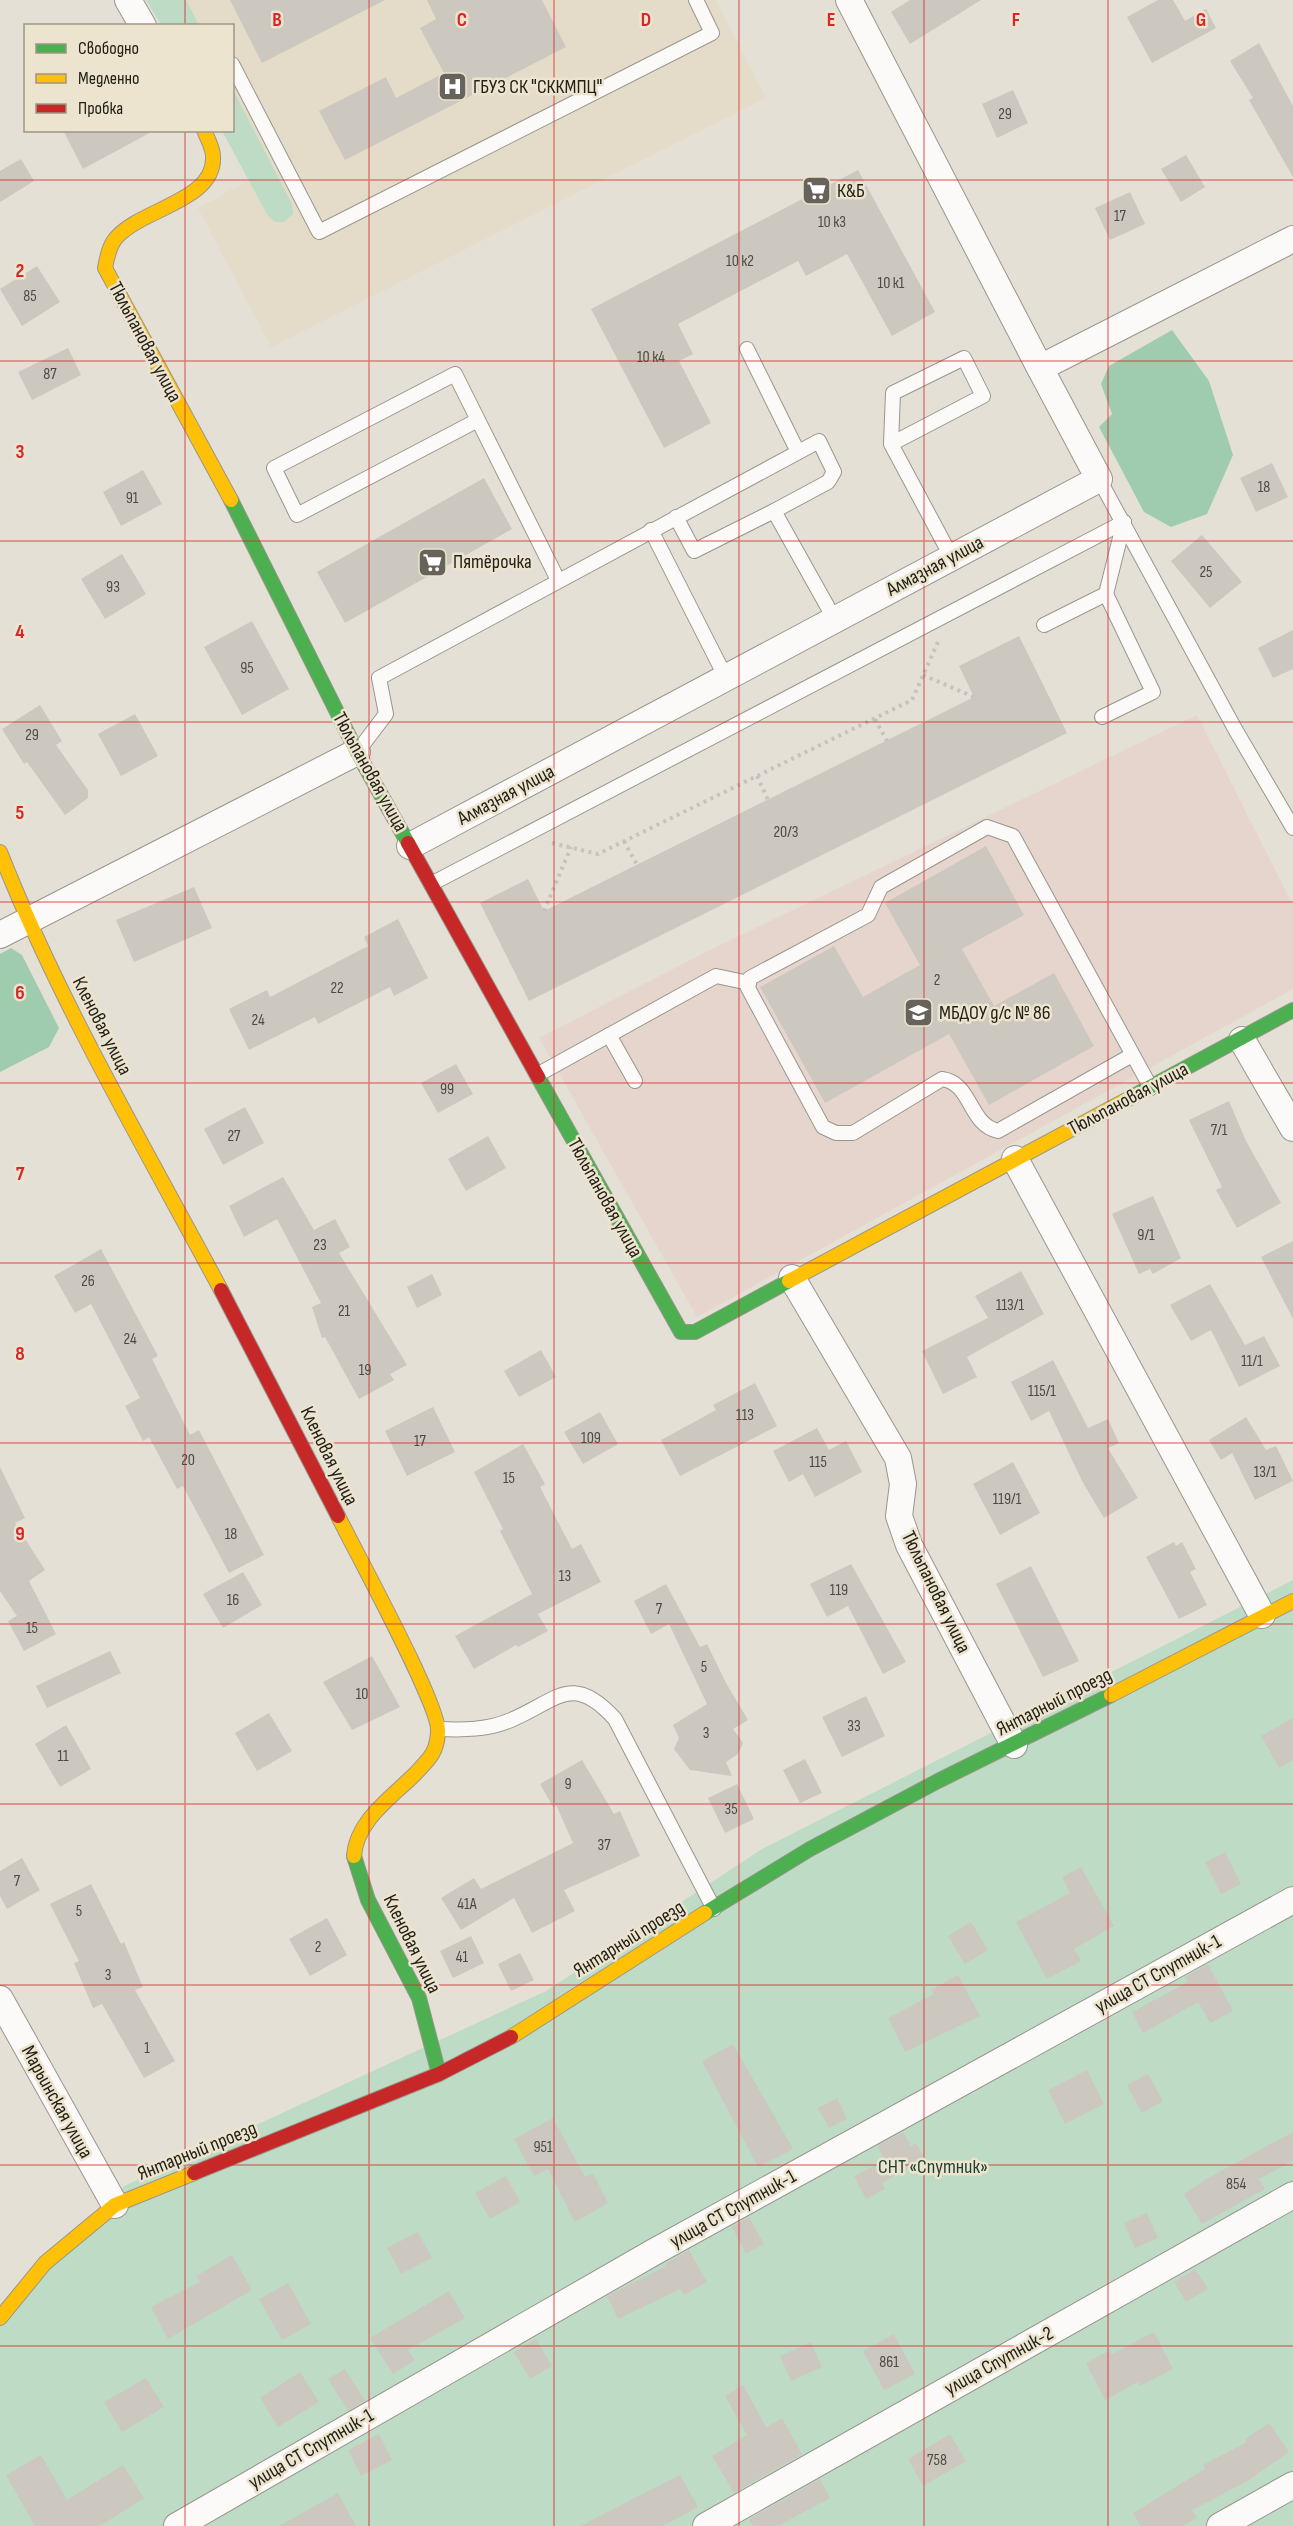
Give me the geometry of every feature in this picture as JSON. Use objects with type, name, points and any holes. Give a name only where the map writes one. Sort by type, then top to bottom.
[{"type":"street","points":[[128,0],[142,24]]},
{"type":"street","points":[[849,0],[1099,479]]},
{"type":"street","name":"Тюльпановая улица","points":[[205,132],[214,147],[216,165],[209,180],[130,225],[112,244],[105,268],[235,508],[357,752],[681,1332],[695,1332],[792,1278],[1242,1040],[1293,1010]]},
{"type":"street","points":[[1040,368],[1293,239]]},
{"type":"street","name":"Алмазная улица","points":[[410,846],[1099,479]]},
{"type":"street","points":[[0,935],[357,752]]},
{"type":"street","name":"Кленовая улица","points":[[0,852],[27,921],[88,1042],[282,1405],[426,1693],[439,1729],[434,1754],[366,1823],[355,1840],[354,1858],[368,1900],[419,1998],[439,2074]]},
{"type":"street","points":[[1242,1040],[1293,1128]]},
{"type":"street","points":[[1015,1159],[1262,1615]]},
{"type":"street","name":"Тюльпановая улица","points":[[792,1278],[898,1458],[903,1484],[899,1516],[909,1545],[1014,1745]]},
{"type":"street","name":"Янтарный проезд","points":[[0,2318],[45,2263],[115,2205],[439,2074],[523,2031],[632,1958],[810,1849],[938,1781],[1014,1745],[1293,1601]]},
{"type":"street","name":"улица СТ Спутник-1","points":[[177,2526],[654,2252],[1293,1900]]},
{"type":"street","name":"Марьинская улица","points":[[0,1999],[115,2205]]},
{"type":"street","name":"улица Спутник-2","points":[[706,2526],[1293,2195]]},
{"type":"street","points":[[1221,2526],[1293,2485]]},
{"type":"lane","points":[[234,68],[319,232],[712,33],[696,0]]},
{"type":"lane","points":[[747,349],[798,452]]},
{"type":"lane","points":[[891,444],[983,396],[964,358],[893,393],[891,444],[952,558]]},
{"type":"lane","points":[[478,420],[297,515],[274,468],[455,374],[478,420],[558,580]]},
{"type":"lane","points":[[357,752],[386,714],[380,678],[558,580],[651,530],[819,441],[834,472],[828,482],[774,512],[694,551],[676,517]]},
{"type":"lane","points":[[1099,479],[1235,729],[1293,828]]},
{"type":"lane","points":[[774,512],[835,620]]},
{"type":"lane","points":[[1102,717],[1153,692],[1106,594],[1124,522]]},
{"type":"lane","points":[[431,884],[1124,522]]},
{"type":"lane","points":[[651,530],[726,678]]},
{"type":"lane","points":[[1044,625],[1106,594]]},
{"type":"lane","points":[[1132,1055],[998,1131],[988,1129],[981,1123],[962,1090],[952,1081],[942,1079],[853,1133],[836,1133],[823,1127],[748,988],[750,978],[868,915],[880,887],[987,827],[1012,836],[1132,1055],[1150,1088]]},
{"type":"lane","points":[[537,1075],[716,976],[749,983]]},
{"type":"lane","points":[[609,1035],[634,1081]]},
{"type":"lane","points":[[439,1729],[469,1731],[509,1720],[559,1695],[579,1692],[598,1700],[615,1719],[714,1909]]},
{"type":"path","points":[[522,836],[598,854],[912,700],[950,613]]},
{"type":"path","points":[[923,675],[974,697]]},
{"type":"path","points":[[874,718],[887,741]]},
{"type":"path","points":[[757,776],[768,800]]},
{"type":"path","points":[[624,841],[637,865]]},
{"type":"path","points":[[543,911],[571,847]]},
{"type":"shaded area","points":[[146,0],[716,0],[766,98],[271,347],[198,208],[250,180],[223,132],[234,132],[234,24],[160,24]]},
{"type":"shaded area","name":"МБДОУ д/с № 86","points":[[1197,715],[1293,905],[1293,989],[697,1317],[539,1038],[708,951]]},
{"type":"green space","points":[[146,0],[186,0],[198,24],[160,24]]},
{"type":"green space","points":[[234,92],[292,204],[293,214],[284,222],[275,222],[268,216],[223,132],[234,132]]},
{"type":"green space","points":[[1172,330],[1209,381],[1233,455],[1207,514],[1171,527],[1144,512],[1099,427],[1112,414],[1101,384],[1109,366]]},
{"type":"green space","points":[[11,948],[22,955],[59,1028],[49,1047],[0,1072],[0,954]]},
{"type":"green space","name":"СНТ «Спутник»","points":[[1293,1580],[1293,2526],[0,2526],[0,2319],[124,2186],[546,1991],[762,1849]]},
{"type":"building","points":[[230,0],[385,0],[262,63]]},
{"type":"building","name":"ГБУЗ СК \"СККМПЦ\"","points":[[427,0],[542,0],[566,47],[345,160],[319,111],[386,77],[396,98],[444,73],[420,28],[436,19]]},
{"type":"building","points":[[910,0],[981,0],[910,44],[891,12]]},
{"type":"building","points":[[1158,0],[1173,0],[1185,21],[1206,9],[1216,28],[1152,63],[1127,17]]},
{"type":"building","points":[[1259,43],[1293,106],[1293,177],[1249,100],[1253,98],[1230,61]]},
{"type":"building","points":[[1013,90],[1028,123],[997,138],[982,104]]},
{"type":"building","points":[[64,132],[151,132],[83,169]]},
{"type":"building","points":[[1186,155],[1205,187],[1181,202],[1161,169]]},
{"type":"building","points":[[21,159],[34,181],[0,202],[0,171]]},
{"type":"building","points":[[858,170],[935,312],[892,336],[847,254],[806,276],[798,261],[678,324],[693,354],[679,361],[711,423],[664,448],[591,309]]},
{"type":"building","points":[[1130,192],[1145,224],[1110,240],[1095,208]]},
{"type":"building","points":[[37,266],[60,302],[22,326],[0,289]]},
{"type":"building","points":[[68,348],[81,375],[32,400],[18,372]]},
{"type":"building","points":[[1272,463],[1288,497],[1256,512],[1240,478]]},
{"type":"building","points":[[143,470],[162,504],[121,526],[103,492]]},
{"type":"building","points":[[484,478],[512,529],[345,623],[317,572]]},
{"type":"building","points":[[1202,535],[1242,582],[1210,608],[1171,561]]},
{"type":"building","points":[[122,554],[146,594],[105,619],[81,579]]},
{"type":"building","points":[[252,621],[289,689],[242,715],[204,647]]},
{"type":"building","points":[[1293,630],[1293,669],[1273,678],[1258,648]]},
{"type":"building","points":[[1019,636],[1067,733],[529,1001],[480,903],[528,879],[544,911],[974,697],[959,666]]},
{"type":"building","points":[[40,705],[62,741],[56,745],[88,790],[88,798],[65,815],[27,762],[24,764],[2,729]]},
{"type":"building","points":[[135,714],[158,756],[121,776],[98,734]]},
{"type":"building","points":[[986,846],[1024,915],[962,949],[994,1006],[1054,973],[1094,1046],[989,1105],[949,1034],[825,1103],[760,987],[834,946],[863,997],[920,965],[885,903]]},
{"type":"building","points":[[194,887],[212,928],[134,962],[116,920]]},
{"type":"building","points":[[398,919],[428,978],[394,996],[390,987],[318,1024],[315,1017],[249,1050],[229,1009],[267,990],[270,997],[368,946],[364,937]]},
{"type":"building","points":[[456,1064],[473,1094],[438,1113],[421,1083]]},
{"type":"building","points":[[1229,1101],[1246,1141],[1281,1203],[1237,1228],[1216,1190],[1222,1187],[1189,1120]]},
{"type":"building","points":[[245,1107],[264,1143],[223,1165],[204,1129]]},
{"type":"building","points":[[488,1136],[506,1168],[466,1191],[448,1159]]},
{"type":"building","points":[[283,1177],[314,1230],[335,1219],[350,1247],[339,1253],[407,1365],[390,1374],[394,1380],[359,1399],[325,1337],[322,1338],[312,1307],[321,1303],[277,1219],[244,1237],[229,1206]]},
{"type":"building","points":[[1153,1196],[1181,1258],[1153,1274],[1150,1269],[1139,1274],[1112,1214]]},
{"type":"building","points":[[1293,1241],[1293,1319],[1261,1257]]},
{"type":"building","points":[[101,1249],[158,1356],[152,1359],[190,1435],[199,1430],[264,1555],[229,1573],[183,1486],[177,1489],[149,1437],[143,1441],[125,1406],[140,1398],[91,1304],[75,1313],[54,1276]]},
{"type":"building","points":[[1021,1271],[1044,1314],[967,1357],[977,1377],[943,1394],[922,1351],[988,1318],[975,1296]]},
{"type":"building","points":[[432,1274],[442,1295],[417,1308],[407,1287]]},
{"type":"building","points":[[1210,1284],[1245,1345],[1264,1336],[1280,1366],[1239,1387],[1211,1330],[1191,1341],[1170,1305]]},
{"type":"building","points":[[541,1350],[556,1377],[519,1397],[504,1371]]},
{"type":"building","points":[[1053,1360],[1088,1428],[1108,1419],[1119,1443],[1108,1448],[1138,1498],[1104,1518],[1082,1481],[1049,1411],[1031,1421],[1011,1382]]},
{"type":"building","points":[[755,1383],[777,1426],[680,1476],[661,1440],[716,1410],[713,1405]]},
{"type":"building","points":[[433,1407],[455,1452],[407,1476],[385,1431]]},
{"type":"building","points":[[600,1412],[618,1444],[583,1464],[564,1432]]},
{"type":"building","points":[[1246,1417],[1266,1450],[1276,1446],[1293,1481],[1255,1500],[1232,1453],[1221,1460],[1209,1440]]},
{"type":"building","points":[[817,1428],[829,1450],[846,1441],[862,1472],[815,1497],[803,1474],[789,1482],[773,1451]]},
{"type":"building","points":[[523,1444],[545,1484],[540,1487],[572,1549],[581,1544],[601,1582],[538,1614],[548,1631],[518,1647],[516,1645],[474,1669],[455,1636],[532,1594],[500,1531],[503,1529],[474,1472]]},
{"type":"building","points":[[1013,1462],[1040,1513],[1000,1535],[973,1484]]},
{"type":"building","points":[[0,1467],[25,1518],[15,1523],[45,1570],[29,1581],[56,1634],[24,1651],[8,1621],[17,1616],[0,1591]]},
{"type":"building","points":[[1174,1542],[1176,1546],[1182,1542],[1196,1569],[1190,1572],[1207,1605],[1179,1619],[1146,1557]]},
{"type":"building","points":[[851,1564],[906,1662],[883,1674],[848,1606],[827,1617],[810,1584]]},
{"type":"building","points":[[1031,1566],[1079,1661],[1043,1677],[996,1584]]},
{"type":"building","points":[[243,1572],[262,1605],[223,1628],[203,1594]]},
{"type":"building","points":[[666,1584],[700,1647],[707,1644],[748,1720],[733,1729],[743,1743],[738,1754],[726,1762],[732,1776],[690,1770],[674,1749],[679,1738],[673,1725],[707,1704],[669,1624],[651,1634],[634,1601]]},
{"type":"building","points":[[110,1651],[121,1673],[47,1708],[36,1686]]},
{"type":"building","points":[[372,1656],[400,1707],[352,1730],[323,1682]]},
{"type":"building","points":[[866,1696],[885,1736],[842,1757],[822,1717]]},
{"type":"building","points":[[269,1713],[292,1751],[257,1771],[235,1733]]},
{"type":"building","points":[[1293,1718],[1293,1760],[1279,1768],[1261,1736]]},
{"type":"building","points":[[66,1725],[91,1769],[60,1787],[35,1744]]},
{"type":"building","points":[[805,1759],[822,1793],[800,1803],[783,1770]]},
{"type":"building","points":[[582,1760],[614,1814],[620,1811],[640,1856],[564,1890],[575,1911],[532,1933],[514,1898],[461,1930],[441,1898],[474,1878],[481,1889],[573,1843],[556,1805],[553,1807],[540,1784]]},
{"type":"building","points":[[737,1784],[754,1819],[725,1833],[708,1798]]},
{"type":"building","points":[[1225,1852],[1241,1884],[1221,1894],[1205,1862]]},
{"type":"building","points":[[22,1858],[40,1890],[7,1909],[0,1896],[0,1871]]},
{"type":"building","points":[[1081,1867],[1114,1926],[1074,1949],[1081,1961],[1047,1979],[1016,1922],[1070,1893],[1062,1877]]},
{"type":"building","points":[[91,1884],[121,1944],[124,1942],[143,1987],[135,1990],[175,2061],[144,2078],[102,2004],[93,2008],[74,1963],[79,1961],[50,1904]]},
{"type":"building","points":[[327,1918],[347,1955],[310,1976],[289,1939]]},
{"type":"building","points":[[971,1922],[988,1950],[965,1964],[948,1936]]},
{"type":"building","points":[[471,1936],[484,1963],[453,1978],[440,1951]]},
{"type":"building","points":[[520,1953],[534,1980],[511,1991],[498,1964]]},
{"type":"building","points":[[1208,1964],[1233,2011],[1210,2023],[1198,2002],[1143,2033],[1132,2012],[1188,1982],[1185,1977]]},
{"type":"building","points":[[958,1975],[980,2016],[905,2052],[888,2018],[934,1994],[931,1990]]},
{"type":"building","points":[[733,2044],[793,2149],[758,2167],[702,2061]]},
{"type":"building","points":[[1087,2070],[1104,2104],[1065,2124],[1048,2090]]},
{"type":"building","points":[[1148,2074],[1163,2101],[1142,2113],[1127,2085]]},
{"type":"building","points":[[837,2098],[847,2119],[829,2128],[818,2108]]},
{"type":"building","points":[[553,2118],[585,2177],[593,2173],[608,2203],[575,2222],[548,2169],[534,2176],[514,2139]]},
{"type":"building","points":[[903,2132],[911,2146],[916,2143],[925,2159],[882,2183],[885,2189],[866,2199],[854,2176],[885,2160],[877,2146]]},
{"type":"building","points":[[1293,2132],[1293,2161],[1259,2179],[1265,2189],[1202,2224],[1184,2194],[1208,2178]]},
{"type":"building","points":[[506,2176],[520,2202],[490,2219],[475,2193]]},
{"type":"building","points":[[1147,2213],[1158,2238],[1135,2248],[1124,2223]]},
{"type":"building","points":[[749,2217],[764,2244],[746,2254],[732,2227]]},
{"type":"building","points":[[418,2232],[432,2258],[401,2274],[387,2248]]},
{"type":"building","points":[[689,2250],[707,2282],[684,2295],[680,2289],[618,2319],[607,2296],[666,2266],[665,2264]]},
{"type":"building","points":[[232,2255],[252,2290],[168,2339],[151,2307],[200,2282],[196,2276]]},
{"type":"building","points":[[1195,2269],[1208,2289],[1186,2302],[1174,2282]]},
{"type":"building","points":[[288,2283],[311,2324],[282,2340],[259,2299]]},
{"type":"building","points":[[449,2291],[465,2318],[408,2350],[415,2360],[393,2374],[370,2338]]},
{"type":"building","points":[[1154,2332],[1173,2369],[1140,2386],[1138,2382],[1105,2400],[1086,2363],[1110,2350],[1112,2354]]},
{"type":"building","points":[[894,2334],[915,2374],[884,2390],[863,2351]]},
{"type":"building","points":[[536,2339],[552,2366],[530,2379],[514,2352]]},
{"type":"building","points":[[811,2342],[822,2367],[791,2381],[780,2356]]},
{"type":"building","points":[[345,2369],[365,2401],[348,2411],[328,2379]]},
{"type":"building","points":[[300,2372],[319,2402],[278,2427],[260,2398]]},
{"type":"building","points":[[146,2378],[164,2407],[122,2432],[104,2402]]},
{"type":"building","points":[[743,2385],[766,2427],[782,2418],[802,2454],[734,2493],[712,2456],[747,2435],[725,2396]]},
{"type":"building","points":[[1269,2423],[1289,2452],[1246,2482],[1192,2510],[1197,2518],[1183,2526],[1141,2526],[1133,2513],[1205,2469],[1203,2465],[1247,2442],[1245,2439]]},
{"type":"building","points":[[379,2434],[392,2460],[361,2476],[348,2450]]},
{"type":"building","points":[[950,2434],[966,2461],[923,2486],[908,2459]]},
{"type":"building","points":[[41,2455],[67,2500],[123,2465],[144,2498],[100,2526],[35,2526],[6,2475]]},
{"type":"building","points":[[680,2475],[698,2507],[663,2526],[580,2526]]},
{"type":"building","points":[[820,2479],[830,2498],[778,2526],[753,2526],[749,2519]]},
{"type":"building","points":[[338,2493],[356,2526],[279,2526]]},
{"type":"traffic: fast","points":[[231,500],[357,752],[408,843]]},
{"type":"traffic: fast","points":[[1130,1098],[1293,1010]]},
{"type":"traffic: fast","points":[[538,1077],[681,1332],[695,1332],[789,1281]]},
{"type":"traffic: fast","points":[[705,1913],[810,1849],[938,1781],[1111,1695]]},
{"type":"traffic: fast","points":[[354,1856],[368,1900],[419,1998],[439,2074]]},
{"type":"traffic: slow","points":[[205,132],[213,156],[211,171],[203,184],[175,203],[128,228],[116,238],[105,268],[231,500]]},
{"type":"traffic: slow","points":[[0,852],[76,1019],[221,1290]]},
{"type":"traffic: slow","points":[[789,1281],[1130,1098]]},
{"type":"traffic: slow","points":[[338,1516],[412,1661],[426,1692],[438,1732],[434,1751],[428,1760],[368,1821],[356,1843],[354,1856]]},
{"type":"traffic: slow","points":[[1111,1695],[1293,1601]]},
{"type":"traffic: slow","points":[[511,2037],[705,1913]]},
{"type":"traffic: slow","points":[[0,2318],[45,2263],[115,2205],[194,2173]]},
{"type":"traffic: jam","points":[[408,843],[538,1077]]},
{"type":"traffic: jam","points":[[221,1290],[338,1516]]},
{"type":"traffic: jam","points":[[194,2173],[439,2074],[511,2037]]},
{"type":"place","name":"ГБУЗ СК \"СККМПЦ\"","points":[[452,87]]},
{"type":"place","name":"К&Б","points":[[816,191]]},
{"type":"place","name":"Пятёрочка","points":[[432,562]]},
{"type":"place","name":"МБДОУ д/с № 86","points":[[918,1013]]}]
